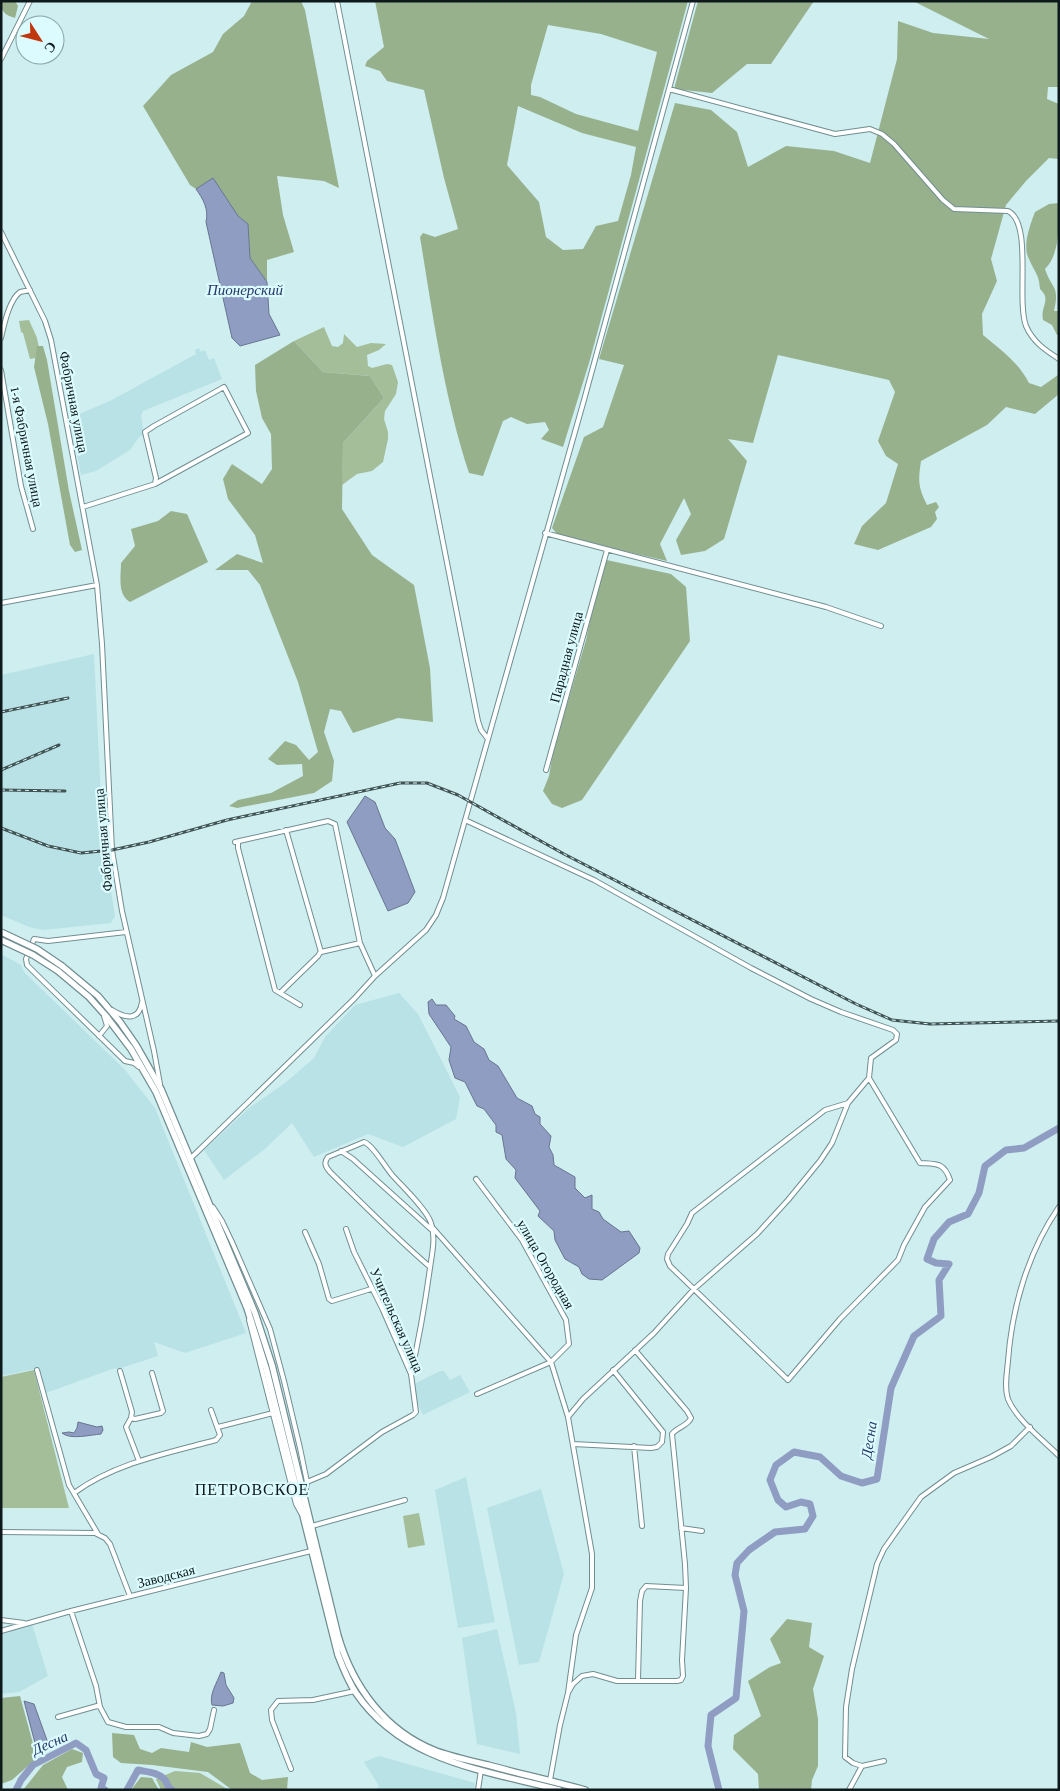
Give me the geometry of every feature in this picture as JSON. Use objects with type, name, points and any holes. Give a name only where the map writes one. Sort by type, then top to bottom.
[{"type":"highway","points":[[1,932],[37,949],[60,968],[100,1009],[123,1037],[162,1103],[247,1308],[265,1361],[338,1655],[355,1691],[376,1717],[402,1739],[438,1758],[559,1790]]},
{"type":"highway","points":[[1,940],[60,968],[82,982],[108,1007],[136,1046],[161,1089],[262,1333],[344,1655],[358,1685],[380,1713],[404,1734],[434,1750],[585,1790]]},
{"type":"street","points":[[1,59],[30,1]]},
{"type":"street","points":[[337,1],[478,721],[481,730],[488,739]]},
{"type":"street","points":[[191,1158],[354,999],[375,976],[426,930],[436,915],[443,898],[488,739],[693,1]]},
{"type":"street","points":[[669,89],[835,134],[875,130],[894,144],[949,206],[960,210],[1008,211],[1012,213],[1016,218],[1023,242],[1022,302],[1026,325],[1037,344],[1059,358]]},
{"type":"street","name":"Фабричная улица","points":[[1,232],[45,321],[51,340],[97,584],[112,850],[126,932],[161,1089]]},
{"type":"street","points":[[1,338],[13,299],[20,292],[30,290]]},
{"type":"street","name":"1-я Фабричная улица","points":[[1,370],[20,486],[33,528]]},
{"type":"street","points":[[82,507],[155,484],[248,433],[224,387],[145,432],[156,478],[155,484]]},
{"type":"street","points":[[545,534],[826,607],[881,626]]},
{"type":"street","name":"Парадная улица","points":[[546,770],[607,550]]},
{"type":"street","points":[[1,603],[97,584]]},
{"type":"street","points":[[465,820],[594,880],[751,968],[812,999],[893,1030],[896,1034],[896,1040],[871,1058],[869,1078],[848,1103],[832,1142],[813,1169],[757,1234],[694,1289],[654,1333],[583,1399],[568,1418]]},
{"type":"street","points":[[300,1005],[275,990],[237,842],[328,821],[335,824],[360,943],[375,976]]},
{"type":"street","points":[[286,830],[321,951]]},
{"type":"street","points":[[126,932],[48,941],[34,939],[26,956],[26,962],[125,1061],[134,1063],[144,1072]]},
{"type":"street","points":[[280,993],[321,951],[360,943]]},
{"type":"street","points":[[108,1007],[125,1017],[132,1016],[141,1008],[142,998]]},
{"type":"street","points":[[99,1036],[107,1024],[100,1009]]},
{"type":"street","points":[[848,1103],[825,1110],[692,1213],[668,1254],[667,1259],[670,1266],[788,1380],[840,1320],[898,1260],[925,1207],[950,1180],[947,1170],[940,1164],[920,1163],[869,1078]]},
{"type":"street","points":[[411,1374],[421,1328],[430,1267],[433,1229],[431,1222],[370,1145],[364,1142],[328,1157],[326,1167],[384,1226],[430,1267]]},
{"type":"street","points":[[341,1151],[366,1170],[433,1229],[551,1362],[568,1418],[573,1444],[592,1554],[592,1588],[576,1634],[568,1693],[550,1780]]},
{"type":"street","name":"улица Огородная","points":[[476,1179],[522,1240],[566,1320],[569,1344],[551,1362]]},
{"type":"street","points":[[209,1202],[225,1228],[270,1329],[307,1482],[305,1497]]},
{"type":"street","points":[[1059,1207],[1045,1229],[1027,1270],[1010,1336],[1006,1383],[1007,1393],[1012,1406],[1059,1456]]},
{"type":"street","name":"Учительская улица","points":[[307,1482],[326,1474],[382,1432],[416,1412],[411,1374],[382,1308],[354,1252],[346,1229]]},
{"type":"street","points":[[305,1232],[319,1264],[329,1299],[332,1301],[371,1289]]},
{"type":"street","points":[[247,1308],[250,1328],[296,1504],[302,1516]]},
{"type":"street","points":[[568,1693],[573,1684],[582,1676],[593,1674],[616,1681],[677,1681],[682,1678],[686,1588],[672,1434],[675,1430],[687,1424],[690,1418],[687,1411],[635,1350]]},
{"type":"street","points":[[477,1394],[551,1362]]},
{"type":"street","points":[[37,1370],[69,1485],[98,1534]]},
{"type":"street","points":[[573,1444],[657,1447],[663,1441],[663,1432],[613,1370]]},
{"type":"street","points":[[120,1371],[132,1412],[126,1427],[139,1461]]},
{"type":"street","points":[[131,1418],[163,1411],[152,1373]]},
{"type":"street","points":[[74,1493],[87,1484],[139,1461],[216,1440],[220,1435],[211,1410]]},
{"type":"street","points":[[218,1427],[273,1412]]},
{"type":"street","points":[[884,1761],[862,1766],[845,1758],[846,1707],[860,1634],[877,1564],[884,1549],[921,1497],[954,1473],[992,1457],[1011,1446],[1030,1427]]},
{"type":"street","points":[[634,1446],[642,1526]]},
{"type":"street","points":[[312,1526],[405,1500]]},
{"type":"street","points":[[681,1528],[702,1531]]},
{"type":"street","points":[[1,1532],[98,1534],[110,1544],[130,1596]]},
{"type":"street","name":"Заводская","points":[[1,1631],[71,1611],[311,1551]]},
{"type":"street","points":[[638,1680],[639,1608],[642,1591],[646,1586],[686,1588]]},
{"type":"street","points":[[71,1611],[96,1686],[100,1707],[108,1722],[122,1727],[159,1727],[173,1733],[199,1736],[207,1734],[210,1729],[214,1710]]},
{"type":"street","points":[[1,1620],[27,1624]]},
{"type":"street","points":[[291,1769],[272,1720],[271,1710],[278,1701],[313,1700],[355,1691]]},
{"type":"street","points":[[58,1717],[100,1707]]},
{"type":"street","points":[[849,1790],[862,1766]]},
{"type":"street","points":[[478,1790],[481,1770]]},
{"type":"shaded area","points":[[199,348],[201,352],[205,350],[209,360],[214,358],[222,379],[143,411],[141,416],[144,435],[139,437],[130,450],[96,471],[81,475],[70,418],[110,401],[196,354],[195,350]]},
{"type":"shaded area","points":[[94,654],[103,840],[115,916],[111,923],[43,930],[29,927],[1,915],[1,675]]},
{"type":"shaded area","points":[[1,954],[21,965],[24,972],[125,1070],[155,1108],[246,1333],[185,1353],[154,1342],[158,1356],[112,1369],[46,1393],[39,1368],[1,1376]]},
{"type":"shaded area","points":[[399,993],[418,1014],[460,1097],[456,1119],[403,1147],[368,1134],[314,1157],[292,1123],[266,1148],[224,1180],[204,1150],[249,1108],[285,1083],[314,1058],[325,1037],[355,1005]]},
{"type":"shaded area","points":[[440,1371],[444,1371],[450,1380],[460,1375],[470,1392],[423,1415],[414,1396],[414,1386],[416,1383]]},
{"type":"shaded area","points":[[466,1477],[495,1622],[458,1628],[435,1490]]},
{"type":"shaded area","points":[[541,1489],[564,1574],[539,1662],[519,1665],[487,1508]]},
{"type":"shaded area","points":[[32,1624],[48,1676],[19,1692],[1,1694],[1,1632]]},
{"type":"shaded area","points":[[497,1629],[516,1713],[520,1754],[477,1744],[462,1638]]},
{"type":"shaded area","points":[[379,1756],[475,1783],[474,1790],[375,1790],[379,1786],[364,1762]]},
{"type":"green space","points":[[1,1],[15,1],[18,6],[15,18],[9,16],[2,8]]},
{"type":"green space","points":[[252,1],[301,1],[305,10],[339,188],[324,181],[277,176],[283,215],[294,252],[267,260],[267,282],[250,258],[248,224],[238,216],[213,179],[196,189],[190,185],[143,106],[171,75],[213,52],[223,34],[244,16]]},
{"type":"green space","points":[[375,1],[688,1],[589,363],[563,447],[541,439],[549,430],[545,422],[527,424],[511,417],[503,421],[483,476],[469,473],[460,444],[440,356],[420,237],[423,233],[435,237],[458,229],[424,90],[387,81],[380,71],[365,66],[367,61],[384,47]],"holes":[[[548,25],[601,34],[657,52],[638,131],[576,114],[540,97],[531,95],[531,85]],[[518,106],[582,133],[636,147],[631,175],[618,221],[596,226],[583,249],[563,250],[546,237],[539,202],[507,165]]]},
{"type":"green space","points":[[698,1],[814,1],[771,64],[747,64],[712,93],[674,89]]},
{"type":"green space","points":[[913,1],[1059,1],[1059,87],[1048,87],[1047,99],[1059,104],[1059,159],[1049,158],[1006,205],[991,259],[997,281],[982,314],[983,335],[1015,363],[1029,383],[1041,387],[1058,375],[1059,394],[1035,414],[1006,407],[987,425],[921,461],[920,488],[927,505],[936,502],[939,507],[935,512],[937,519],[931,527],[878,550],[854,544],[862,526],[886,503],[898,464],[886,456],[878,441],[895,392],[889,380],[778,355],[753,443],[728,439],[747,461],[724,539],[705,551],[681,555],[676,540],[691,514],[684,498],[660,544],[667,561],[559,536],[552,528],[584,437],[603,427],[624,365],[599,359],[675,103],[711,110],[737,132],[748,167],[786,146],[834,151],[870,163],[897,59],[898,21],[933,33],[989,39]]},
{"type":"green space","points":[[1059,203],[1059,229],[1056,248],[1054,256],[1045,269],[1056,292],[1054,311],[1059,311],[1059,335],[1057,335],[1052,325],[1043,320],[1045,297],[1040,289],[1038,277],[1026,248],[1035,212],[1049,204]]},
{"type":"green space","points":[[29,320],[37,338],[41,357],[30,359],[19,321]]},
{"type":"green space","points":[[324,327],[332,346],[338,347],[343,343],[344,334],[357,347],[371,343],[386,344],[379,350],[367,355],[368,366],[372,368],[387,364],[392,365],[398,382],[396,394],[385,411],[384,419],[388,439],[383,462],[372,471],[357,474],[342,485],[343,443],[384,398],[370,376],[323,372],[294,341]]},
{"type":"green space","points":[[294,341],[323,372],[370,376],[384,398],[343,443],[342,509],[372,555],[414,585],[430,668],[433,722],[398,718],[353,733],[341,711],[330,709],[324,732],[334,761],[332,781],[314,793],[237,808],[229,806],[238,800],[271,793],[303,776],[302,764],[277,765],[268,759],[285,741],[296,745],[309,760],[318,752],[298,682],[260,585],[248,570],[215,570],[237,554],[263,563],[255,535],[228,499],[223,479],[232,464],[262,484],[272,469],[271,434],[262,418],[256,391],[255,365]]},
{"type":"green space","points":[[37,346],[43,346],[47,360],[69,491],[82,550],[75,552],[70,545],[48,424],[34,367]]},
{"type":"green space","points":[[171,511],[187,514],[208,562],[130,602],[123,595],[120,579],[121,563],[135,546],[131,529],[158,521]]},
{"type":"green space","points":[[602,559],[671,574],[686,587],[690,641],[582,800],[562,808],[552,804],[543,791],[549,776],[553,752],[586,640]]},
{"type":"green space","points":[[34,1370],[69,1508],[1,1508],[1,1377]]},
{"type":"green space","points":[[419,1513],[425,1545],[408,1548],[403,1516]]},
{"type":"green space","points":[[787,1619],[812,1623],[809,1647],[824,1656],[813,1689],[818,1719],[818,1766],[812,1780],[811,1790],[759,1790],[758,1774],[733,1749],[734,1735],[761,1716],[748,1681],[770,1667],[781,1663],[770,1639]]},
{"type":"green space","points":[[20,1696],[37,1758],[12,1780],[1,1784],[1,1698]]},
{"type":"green space","points":[[112,1733],[134,1735],[140,1749],[152,1753],[161,1748],[189,1752],[191,1742],[207,1747],[240,1743],[250,1773],[262,1780],[288,1777],[287,1790],[232,1790],[208,1772],[121,1763],[113,1757]]},
{"type":"green space","points":[[72,1749],[83,1753],[82,1762],[67,1767],[62,1777],[68,1790],[23,1790],[43,1765]]},
{"type":"green space","points":[[175,1771],[200,1773],[229,1790],[161,1790],[156,1779]]},
{"type":"green space","points":[[141,1777],[152,1778],[159,1790],[131,1790]]},
{"type":"water","name":"Пионерский","points":[[213,178],[238,216],[248,224],[250,258],[267,282],[269,314],[280,335],[240,346],[232,338],[206,222],[206,208],[196,189]]},
{"type":"water","points":[[365,796],[375,802],[385,828],[395,839],[415,892],[408,903],[388,911],[347,822]]},
{"type":"water","points":[[432,999],[436,1005],[446,1005],[455,1016],[454,1019],[466,1026],[474,1042],[484,1049],[489,1060],[498,1066],[517,1098],[532,1106],[535,1114],[540,1117],[540,1124],[551,1136],[549,1147],[553,1155],[554,1165],[575,1177],[575,1188],[585,1198],[592,1195],[592,1209],[599,1212],[603,1219],[621,1232],[629,1231],[640,1248],[639,1253],[602,1280],[589,1279],[582,1274],[579,1267],[565,1259],[555,1240],[554,1231],[538,1216],[540,1211],[515,1178],[516,1170],[506,1159],[502,1135],[496,1132],[496,1125],[484,1109],[477,1106],[465,1082],[455,1078],[449,1060],[451,1047],[429,1014],[428,1002]]},
{"type":"water","points":[[78,1422],[97,1427],[102,1426],[103,1430],[101,1434],[80,1436],[70,1436],[62,1433],[74,1433]]},
{"type":"water","points":[[221,1672],[224,1673],[226,1685],[234,1698],[233,1703],[223,1706],[212,1705],[212,1693]]},
{"type":"water","points":[[24,1701],[34,1704],[48,1743],[36,1747]]},
{"type":"waterway","name":"Десна","points":[[719,1790],[708,1746],[711,1715],[736,1698],[744,1611],[735,1575],[737,1563],[749,1550],[775,1532],[805,1529],[813,1516],[810,1504],[801,1502],[786,1507],[778,1500],[770,1480],[776,1465],[794,1452],[820,1457],[841,1476],[862,1483],[877,1479],[891,1388],[914,1336],[941,1316],[939,1280],[949,1264],[936,1263],[927,1259],[934,1239],[949,1222],[968,1214],[979,1193],[985,1166],[1006,1150],[1024,1148],[1059,1128]]},
{"type":"waterway","name":"Десна","points":[[16,1790],[33,1765],[76,1743],[86,1750],[96,1774],[104,1778],[101,1788],[105,1790]]},
{"type":"waterway","name":"Десна","points":[[127,1790],[138,1770],[159,1775],[172,1790]]},
{"type":"railway","points":[[1,712],[68,698]]},
{"type":"railway","points":[[1,770],[59,745]]},
{"type":"railway","points":[[1,828],[48,846],[81,853],[112,850],[149,842],[227,820],[400,783],[427,783],[458,795],[564,854],[856,1004],[892,1020],[930,1024],[1059,1021]]},
{"type":"railway","points":[[1,790],[65,791]]},
{"type":"district","name":"ПЕТРОВСКОЕ","points":[[252,1489]]}]
